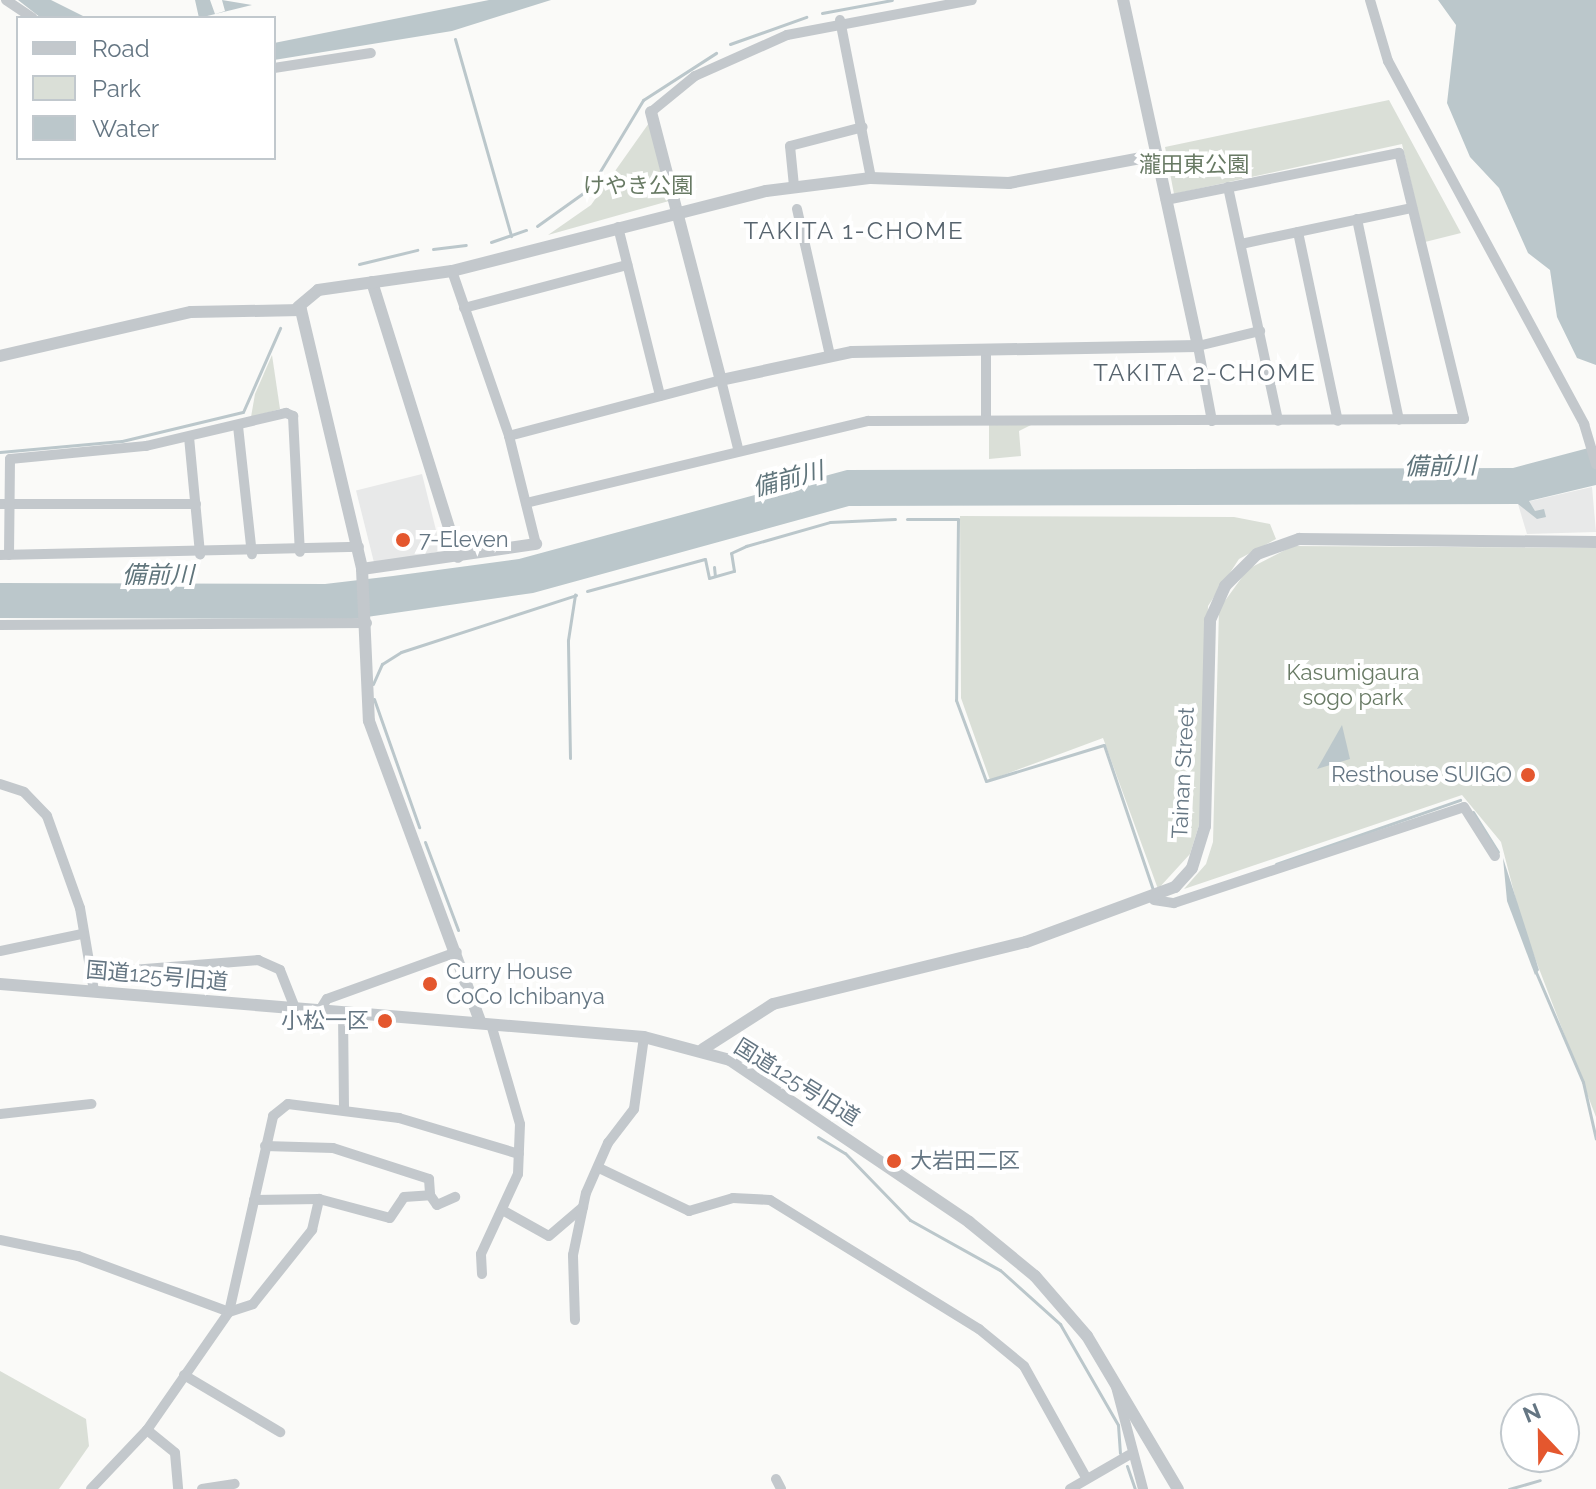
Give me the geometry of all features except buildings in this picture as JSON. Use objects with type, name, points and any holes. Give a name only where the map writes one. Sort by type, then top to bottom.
[{"type":"street","points":[[6,0],[30,16]]},
{"type":"street","points":[[738,448],[651,112],[674,89],[727,60],[840,20],[972,0]]},
{"type":"street","points":[[1123,0],[1212,421]]},
{"type":"street","points":[[1370,0],[1388,61],[1591,443],[1596,464]]},
{"type":"street","points":[[840,20],[871,178]]},
{"type":"street","points":[[276,68],[371,53]]},
{"type":"street","points":[[794,186],[790,146],[863,127]]},
{"type":"street","points":[[526,503],[738,448],[849,423],[1464,419],[1412,208],[1393,150],[1166,200]]},
{"type":"street","points":[[0,356],[191,312],[298,307],[318,290],[452,271],[618,227],[794,186],[871,178],[1009,183],[1157,155]]},
{"type":"street","points":[[1228,187],[1278,421]]},
{"type":"street","points":[[1241,244],[1412,208]]},
{"type":"street","points":[[797,209],[830,355]]},
{"type":"street","points":[[1357,219],[1399,420]]},
{"type":"street","points":[[618,227],[660,396]]},
{"type":"street","points":[[1298,232],[1338,421]]},
{"type":"street","points":[[464,308],[627,265]]},
{"type":"street","points":[[363,572],[536,544],[509,436],[452,271]]},
{"type":"street","points":[[372,282],[458,557]]},
{"type":"street","points":[[298,307],[359,547],[367,621],[369,721],[457,952],[512,1083],[519,1154],[504,1211],[481,1254],[482,1274]]},
{"type":"street","points":[[509,436],[721,380],[830,355],[1198,346],[1260,331]]},
{"type":"street","points":[[986,351],[986,420]]},
{"type":"street","points":[[300,552],[293,416],[189,437],[10,459],[4,555],[252,554],[300,552],[359,547]]},
{"type":"street","points":[[238,426],[252,554]]},
{"type":"street","points":[[189,437],[200,554]]},
{"type":"street","points":[[5,504],[196,504]]},
{"type":"street","name":"Tainan Street","points":[[703,1049],[724,1029],[793,997],[1026,942],[1154,900],[1185,877],[1203,842],[1210,620],[1243,564],[1299,539],[1596,542]]},
{"type":"street","points":[[0,625],[367,621]]},
{"type":"street","points":[[0,784],[24,792],[47,816],[80,908],[82,934],[94,973],[94,991]]},
{"type":"street","points":[[1154,900],[1174,903],[1464,807],[1495,856]]},
{"type":"street","points":[[0,951],[82,934]]},
{"type":"street","points":[[320,1010],[327,999],[457,952]]},
{"type":"street","points":[[94,973],[258,960],[280,970],[295,1008]]},
{"type":"street","name":"国道125号旧道","points":[[0,984],[644,1037],[703,1049],[775,1086],[993,1240],[1071,1315],[1114,1377],[1178,1489]]},
{"type":"street","points":[[343,1012],[344,1108]]},
{"type":"street","points":[[575,1320],[571,1285],[583,1207],[599,1168],[634,1109],[644,1037]]},
{"type":"street","points":[[0,1114],[91,1104]]},
{"type":"street","points":[[91,1489],[147,1430],[229,1312],[273,1116],[288,1104],[344,1108],[519,1154]]},
{"type":"street","points":[[265,1146],[333,1148],[429,1179],[430,1195],[437,1205],[455,1197]]},
{"type":"street","points":[[599,1168],[689,1211],[733,1198],[770,1200],[967,1322],[1024,1366],[1087,1479]]},
{"type":"street","points":[[254,1200],[319,1199],[390,1218],[404,1197],[430,1195]]},
{"type":"street","points":[[0,1240],[78,1256],[229,1312],[253,1304],[312,1230],[319,1199]]},
{"type":"street","points":[[504,1211],[549,1236],[583,1207]]},
{"type":"street","points":[[184,1375],[280,1432]]},
{"type":"street","points":[[1114,1377],[1129,1455],[1143,1489]]},
{"type":"street","points":[[147,1430],[175,1453],[178,1489]]},
{"type":"street","points":[[1070,1489],[1129,1455]]},
{"type":"street","points":[[202,1489],[235,1484]]},
{"type":"shaded area","points":[[422,474],[441,551],[375,567],[356,490]]},
{"type":"shaded area","points":[[1592,487],[1596,532],[1527,534],[1518,504]]},
{"type":"green space","name":"瀧田東公園","points":[[1389,100],[1461,233],[1425,242],[1402,144],[1174,194],[1165,147]]},
{"type":"green space","name":"けやき公園","points":[[649,123],[669,201],[548,235],[591,205]]},
{"type":"green space","points":[[272,355],[280,409],[251,417],[255,394]]},
{"type":"green space","points":[[989,422],[1033,424],[1019,431],[1021,456],[989,459]]},
{"type":"green space","points":[[960,516],[1234,517],[1270,524],[1276,539],[1239,559],[1208,606],[1200,822],[1190,854],[1158,889],[1103,738],[990,780],[961,698]]},
{"type":"green space","name":"Kasumigaura sogo park","points":[[1293,546],[1596,548],[1596,1117],[1523,927],[1501,842],[1462,795],[1184,889],[1206,864],[1213,842],[1219,609],[1248,569]]},
{"type":"green space","points":[[0,1371],[86,1419],[89,1446],[59,1489],[0,1489]]},
{"type":"water","points":[[18,0],[51,0],[83,16],[38,16]]},
{"type":"water","points":[[195,0],[210,0],[215,14],[225,11],[222,0],[252,5],[207,16],[199,16]]},
{"type":"water","points":[[489,0],[551,0],[452,31],[276,60],[276,43]]},
{"type":"water","points":[[1438,0],[1596,0],[1596,365],[1577,358],[1557,317],[1550,270],[1528,253],[1499,188],[1470,157],[1447,103],[1456,25]]},
{"type":"water","points":[[1596,446],[1596,485],[1529,501],[1535,511],[1544,509],[1546,517],[1537,519],[1518,504],[849,506],[533,593],[353,619],[0,618],[0,583],[325,584],[393,576],[519,559],[847,470],[1513,468]]},
{"type":"water","points":[[1342,725],[1350,759],[1317,769]]},
{"type":"water","points":[[1503,858],[1539,970],[1535,975],[1507,901]]},
{"type":"waterway","points":[[822,13],[892,0]]},
{"type":"waterway","points":[[730,44],[806,17]]},
{"type":"waterway","points":[[455,39],[511,236]]},
{"type":"waterway","points":[[537,226],[590,188],[643,100],[716,53]]},
{"type":"waterway","points":[[491,242],[526,230]]},
{"type":"waterway","points":[[433,249],[466,245]]},
{"type":"waterway","points":[[359,264],[417,250]]},
{"type":"waterway","points":[[0,452],[122,441],[243,412],[280,328]]},
{"type":"waterway","points":[[587,591],[705,559],[709,578],[734,571],[731,553],[746,546],[830,522],[895,519]]},
{"type":"waterway","points":[[907,519],[958,519],[956,700],[986,781],[1104,745],[1153,890]]},
{"type":"waterway","points":[[714,567],[715,576]]},
{"type":"waterway","points":[[570,758],[568,640],[575,595]]},
{"type":"waterway","points":[[373,684],[382,664],[401,652],[576,595]]},
{"type":"waterway","points":[[374,699],[419,827]]},
{"type":"waterway","points":[[1276,864],[1460,800]]},
{"type":"waterway","points":[[1473,812],[1498,852]]},
{"type":"waterway","points":[[425,842],[458,930]]},
{"type":"waterway","points":[[1535,970],[1583,1082],[1596,1139]]},
{"type":"waterway","points":[[818,1137],[845,1153],[910,1220],[1000,1270],[1060,1324],[1118,1425],[1120,1453]]},
{"type":"waterway","points":[[1127,1466],[1135,1489]]},
{"type":"waterway","points":[[1509,1489],[1540,1480]]},
{"type":"place","name":"7-Eleven","points":[[403,540]]},
{"type":"place","name":"Resthouse SUIGO","points":[[1528,775]]},
{"type":"place","name":"Curry House CoCo Ichibanya","points":[[430,984]]},
{"type":"place","name":"小松一区","points":[[385,1021]]},
{"type":"place","name":"大岩田二区","points":[[894,1161]]},
{"type":"district","name":"TAKITA 1-CHOME","points":[[854,231]]},
{"type":"district","name":"TAKITA 2-CHOME","points":[[1205,373]]},
{"type":"water label","name":"備前川","points":[[1440,466]]},
{"type":"water label","name":"備前川","points":[[788,479]]},
{"type":"water label","name":"備前川","points":[[158,575]]}]
